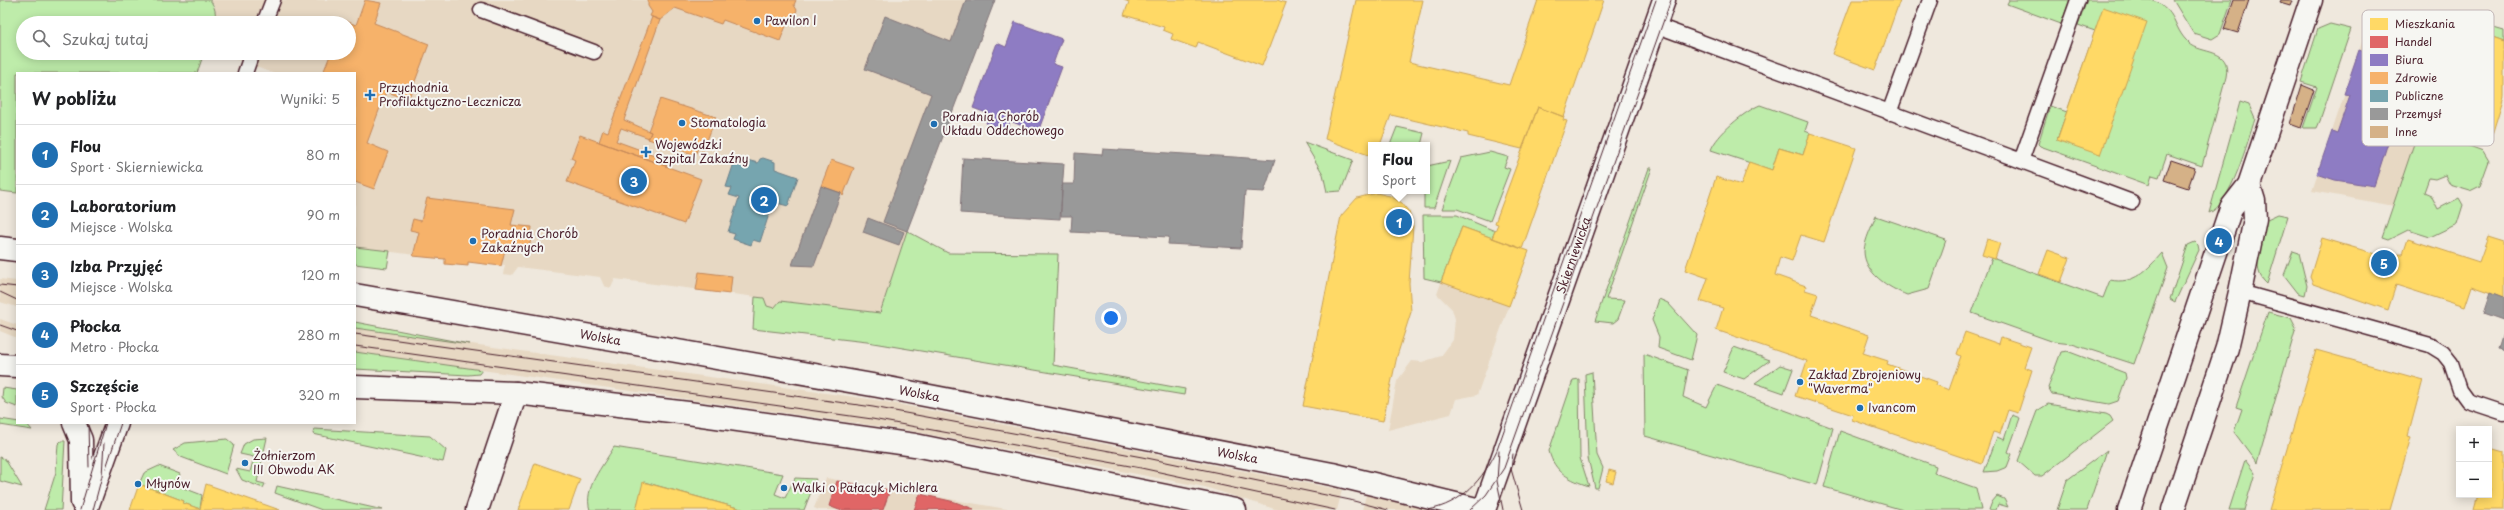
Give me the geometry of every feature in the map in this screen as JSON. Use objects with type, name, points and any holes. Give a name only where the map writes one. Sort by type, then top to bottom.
[{"type":"main road","name":"Skierniewicka","points":[[1484,510],[1664,0]]},
{"type":"main road","points":[[2129,510],[2231,208],[2249,185],[2311,0]]},
{"type":"main road","points":[[2173,510],[2227,348],[2255,219],[2254,201],[2249,185]]},
{"type":"main road","points":[[0,248],[16,250]]},
{"type":"main road","name":"Wolska","points":[[356,295],[886,388],[1332,474],[1480,510]]},
{"type":"main road","points":[[356,387],[516,393],[688,413],[915,445],[1235,510]]},
{"type":"main road","points":[[479,505],[516,393]]},
{"type":"main road","points":[[74,424],[81,440],[83,454],[81,510]]},
{"type":"main road","points":[[86,510],[117,424]]},
{"type":"lane","points":[[266,16],[272,0]]},
{"type":"lane","points":[[1889,113],[1930,0]]},
{"type":"lane","points":[[2021,161],[2078,0]]},
{"type":"lane","points":[[481,10],[594,52]]},
{"type":"lane","points":[[1655,25],[2132,202]]},
{"type":"lane","points":[[245,72],[250,60]]},
{"type":"lane","points":[[2240,292],[2430,345],[2443,353],[2451,363],[2460,390],[2468,401],[2504,413]]},
{"type":"shaded area","name":"Wojewódzki Szpital Zakaźny","points":[[210,0],[995,0],[907,231],[880,313],[780,301],[774,308],[767,306],[764,298],[615,279],[611,288],[604,286],[600,277],[518,267],[512,275],[503,274],[505,265],[469,262],[468,266],[445,264],[445,259],[356,247],[356,72],[269,72],[238,60],[356,60],[356,16],[214,16],[215,6]]},
{"type":"shaded area","points":[[2362,42],[2362,146],[2414,146],[2394,206],[2312,191]]},
{"type":"shaded area","points":[[1538,107],[1564,117],[1563,120],[1567,121],[1522,249],[1529,251],[1477,395],[1456,399],[1451,414],[1388,430],[1397,381],[1412,361],[1422,362],[1441,356],[1453,340],[1455,319],[1452,309],[1437,294],[1462,227],[1492,238],[1498,224],[1495,223]]},
{"type":"shaded area","points":[[0,279],[16,281],[16,307],[0,302]]},
{"type":"shaded area","points":[[0,319],[16,325],[16,338],[0,331]]},
{"type":"shaded area","points":[[356,328],[876,400],[1342,490],[1337,510],[1278,510],[1205,487],[906,430],[356,352]]},
{"type":"shaded area","points":[[826,478],[1012,510],[819,510],[814,508]]},
{"type":"shaded area","points":[[1366,495],[1429,510],[1362,510]]},
{"type":"green space","points":[[0,0],[210,0],[214,8],[215,16],[16,16],[16,60],[202,60],[197,72],[16,72],[16,193],[0,191]]},
{"type":"green space","points":[[2009,0],[2070,0],[2061,24],[2007,4]]},
{"type":"green space","points":[[2087,0],[2151,0],[2160,4],[2171,14],[2179,31],[2189,43],[2194,47],[2220,56],[2227,67],[2226,77],[2202,166],[2167,154],[2159,177],[2152,175],[2149,185],[2040,146],[2038,144],[2050,106],[2067,112],[2095,31],[2078,25]]},
{"type":"green space","points":[[2173,0],[2232,0],[2220,34],[2212,39],[2193,33]]},
{"type":"green space","points":[[2330,24],[2351,29],[2317,128],[2303,128],[2317,87],[2301,82],[2318,29]]},
{"type":"green space","points":[[2494,28],[2504,31],[2504,42],[2494,39]]},
{"type":"green space","points":[[2240,102],[2249,105],[2255,119],[2238,171],[2224,198],[2217,208],[2209,213]]},
{"type":"green space","points":[[1760,105],[1808,122],[1805,131],[1810,133],[1803,155],[1779,148],[1772,170],[1711,150],[1719,137],[1732,124],[1747,112]]},
{"type":"green space","points":[[1397,127],[1424,133],[1422,142],[1391,142]]},
{"type":"green space","points":[[1304,142],[1353,160],[1341,191],[1327,192],[1323,174]]},
{"type":"green space","points":[[2413,146],[2469,146],[2483,151],[2489,161],[2480,186],[2470,191],[2450,185],[2445,175],[2435,179],[2429,178],[2424,192],[2431,195],[2438,209],[2459,198],[2463,205],[2457,224],[2430,237],[2408,230],[2388,240],[2382,238]]},
{"type":"green space","points":[[1490,152],[1508,157],[1504,167],[1510,169],[1490,221],[1457,209],[1442,209],[1461,158]]},
{"type":"green space","points":[[1450,161],[1434,208],[1424,208],[1424,194],[1430,194],[1430,165]]},
{"type":"green space","points":[[1649,168],[1652,168],[1606,299],[1625,300],[1618,319],[1613,323],[1595,321]]},
{"type":"green space","points":[[2278,214],[2288,216],[2267,284],[2262,278],[2259,270],[2258,254],[2265,220]]},
{"type":"green space","points":[[1423,215],[1457,215],[1495,231],[1492,238],[1462,227],[1441,282],[1424,278]]},
{"type":"green space","points":[[1876,216],[1946,240],[1929,289],[1907,295],[1885,284],[1873,273],[1865,259],[1864,251],[1867,237]]},
{"type":"green space","points":[[907,231],[948,253],[1058,254],[1053,365],[1185,389],[1184,395],[867,342],[753,329],[755,297],[764,298],[767,306],[774,308],[780,301],[880,313]]},
{"type":"green space","points":[[2195,242],[2198,245],[2199,250],[2175,302],[2170,299],[2188,245]]},
{"type":"green space","points":[[356,247],[390,251],[387,268],[356,264]]},
{"type":"green space","points":[[2293,251],[2299,253],[2307,286],[2305,295],[2298,293],[2284,275]]},
{"type":"green space","points":[[2162,253],[2168,268],[2134,364],[2072,344],[2054,342],[1972,313],[1992,258],[2103,298],[2110,280],[2126,280],[2139,275]]},
{"type":"green space","points":[[1659,299],[1668,303],[1697,335],[1691,360],[1658,348],[1659,337],[1652,320]]},
{"type":"green space","points":[[2268,312],[2291,318],[2296,328],[2257,463],[2234,432],[2242,409],[2236,407]]},
{"type":"green space","points":[[356,322],[469,344],[356,328]]},
{"type":"green space","points":[[1734,347],[1770,360],[1744,379],[1723,372]]},
{"type":"green space","points":[[2067,351],[2125,373],[2126,378],[2118,401],[2109,404],[2052,394],[2048,387],[2061,352]]},
{"type":"green space","points":[[356,352],[482,370],[479,374],[468,375],[356,369]]},
{"type":"green space","points":[[1644,354],[1688,370],[1683,397],[1706,407],[1717,385],[1833,428],[1817,485],[1645,436]]},
{"type":"green space","points":[[1780,365],[1793,369],[1784,393],[1755,383]]},
{"type":"green space","points":[[1592,372],[1597,455],[1603,468],[1598,488],[1595,488],[1588,458],[1585,374]]},
{"type":"green space","points":[[1579,379],[1580,458],[1589,486],[1569,478],[1559,470],[1551,458],[1549,451],[1573,380]]},
{"type":"green space","points":[[3,388],[16,390],[16,407],[6,403],[2,397]]},
{"type":"green space","points":[[2048,404],[2106,414],[2110,416],[2113,421],[2042,476],[2035,476],[2018,461],[2037,411]]},
{"type":"green space","points":[[2012,415],[2020,418],[2008,452],[2012,454],[2007,467],[1997,471],[1984,472],[1997,437],[2004,440]]},
{"type":"green space","points":[[0,419],[16,421],[16,424],[27,424],[32,430],[0,425]]},
{"type":"green space","points":[[314,429],[430,436],[446,450],[443,462],[313,434]]},
{"type":"green space","points":[[1840,431],[1936,466],[1934,473],[1976,488],[1981,510],[1903,510],[1824,487]]},
{"type":"green space","points":[[267,438],[257,482],[265,484],[263,488],[242,480],[236,469],[250,472],[254,457],[240,454],[244,444],[253,439]]},
{"type":"green space","points":[[227,439],[234,445],[226,474],[181,457],[173,450],[185,443]]},
{"type":"green space","points":[[61,441],[65,441],[61,510],[44,510],[56,472],[58,444]]},
{"type":"green space","points":[[614,447],[783,474],[775,494],[785,498],[795,478],[816,479],[804,510],[745,510],[644,482],[636,510],[590,510],[589,494],[595,477]]},
{"type":"green space","points":[[2107,450],[2087,510],[2057,510],[2067,480]]},
{"type":"green space","points":[[0,457],[5,459],[22,487],[0,481]]},
{"type":"green space","points":[[2245,460],[2255,473],[2244,510],[2229,510]]},
{"type":"green space","points":[[159,466],[180,474],[176,485],[202,495],[200,509],[183,503],[184,501],[139,484],[144,473]]},
{"type":"green space","points":[[277,486],[383,510],[322,510],[275,493]]},
{"type":"green space","points":[[1997,496],[2004,499],[2008,507],[1998,504],[1996,510],[1989,510],[1992,502]]},
{"type":"building: Mieszkania","points":[[1124,0],[1277,0],[1286,3],[1262,66],[1198,42],[1196,48],[1171,39],[1173,34],[1163,30],[1164,27],[1124,15],[1129,2]]},
{"type":"building: Mieszkania","points":[[1356,0],[1423,0],[1409,62],[1509,85],[1538,0],[1604,0],[1564,117],[1538,107],[1522,149],[1468,136],[1468,133],[1391,115],[1381,142],[1368,142],[1368,155],[1325,139]]},
{"type":"building: Mieszkania","points":[[1852,0],[1900,0],[1875,70],[1832,54]]},
{"type":"building: Mieszkania","points":[[2103,7],[2147,22],[2100,155],[2057,140]]},
{"type":"building: Mieszkania","points":[[2494,39],[2504,42],[2504,96],[2494,128]]},
{"type":"building: Mieszkania","points":[[1538,107],[1564,117],[1563,120],[1567,121],[1522,249],[1492,238],[1498,224],[1495,223]]},
{"type":"building: Mieszkania","points":[[1810,133],[1856,148],[1824,242],[1801,235],[1792,261],[1780,257],[1775,275],[1806,286],[1805,290],[1818,294],[1811,315],[1869,335],[1863,353],[1888,361],[1887,364],[1937,382],[1936,385],[1949,390],[1961,356],[1957,354],[1965,332],[1999,344],[2001,337],[2031,347],[2024,367],[2032,370],[2018,413],[2008,410],[2000,434],[1993,432],[1982,464],[1852,420],[1853,415],[1795,396],[1807,361],[1716,330],[1723,308],[1700,301],[1708,278],[1685,270],[1716,177],[1741,185],[1749,162],[1772,170],[1779,148],[1803,155]]},
{"type":"building: Mieszkania","points":[[1372,194],[1390,196],[1402,203],[1409,212],[1413,226],[1409,283],[1411,312],[1397,356],[1383,421],[1303,406],[1341,216],[1357,198]]},
{"type":"building: Mieszkania","points":[[1462,227],[1529,251],[1509,306],[1441,282]]},
{"type":"building: Mieszkania","points":[[2488,237],[2504,242],[2504,297],[2472,286],[2465,307],[2396,285],[2388,310],[2313,284],[2310,277],[2322,238],[2379,255],[2403,254],[2408,239],[2479,262]]},
{"type":"building: Mieszkania","points":[[1987,239],[2000,243],[1995,259],[1982,255]]},
{"type":"building: Mieszkania","points":[[2048,250],[2070,258],[2061,282],[2039,274]]},
{"type":"building: Mieszkania","points":[[2316,350],[2423,380],[2408,436],[2411,437],[2390,510],[2269,510]]},
{"type":"building: Mieszkania","points":[[2492,449],[2504,452],[2504,510],[2474,510],[2477,498],[2492,498]]},
{"type":"building: Mieszkania","points":[[535,463],[580,479],[569,510],[518,510]]},
{"type":"building: Mieszkania","points":[[1609,470],[1616,472],[1613,483],[1606,481]]},
{"type":"building: Mieszkania","points":[[643,482],[745,510],[636,510]]},
{"type":"building: Mieszkania","points":[[139,484],[184,501],[183,503],[200,509],[206,484],[280,510],[130,510]]},
{"type":"building: Handel","points":[[837,481],[890,490],[883,510],[839,510],[829,506]]},
{"type":"building: Handel","points":[[920,494],[955,502],[974,509],[914,510]]},
{"type":"building: Biura","points":[[1015,22],[1062,39],[1053,64],[1062,67],[1038,132],[1010,121],[1007,130],[986,123],[989,114],[973,108],[997,43],[1006,47]]},
{"type":"building: Biura","points":[[2359,50],[2362,51],[2362,146],[2387,146],[2374,186],[2335,180],[2317,174],[2332,131],[2337,133],[2350,95],[2344,94]]},
{"type":"building: Zdrowie","name":"Przychodnia Profilaktyczno-Lecznicza","points":[[365,0],[381,3],[374,23],[429,44],[408,100],[388,92],[385,94],[367,143],[388,152],[374,189],[356,182],[356,72],[323,72],[328,60],[356,60],[356,25]]},
{"type":"building: Zdrowie","name":"Pawilon I","points":[[648,0],[796,0],[794,5],[797,10],[794,17],[788,21],[780,41],[723,20],[721,24],[675,8],[660,20],[650,16],[652,12],[648,6]]},
{"type":"building: Zdrowie","points":[[652,17],[660,20],[624,120],[651,132],[649,138],[621,128],[616,141],[668,160],[666,166],[599,142],[603,130],[608,132]]},
{"type":"building: Zdrowie","name":"Stomatologia","points":[[660,99],[716,117],[703,151],[698,148],[695,155],[648,139],[651,132],[648,131]]},
{"type":"building: Zdrowie","points":[[580,135],[701,179],[684,224],[567,182],[575,160],[571,158]]},
{"type":"building: Zdrowie","points":[[831,160],[854,168],[843,196],[841,193],[821,186]]},
{"type":"building: Zdrowie","name":"Poradnia Chorób Zakaźnych","points":[[427,198],[515,209],[511,225],[532,227],[529,252],[505,250],[501,266],[468,262],[468,266],[445,264],[445,259],[413,256],[419,232],[410,230],[413,219],[421,221]]},
{"type":"building: Zdrowie","points":[[699,272],[732,276],[730,294],[696,290]]},
{"type":"building: Publiczne","points":[[736,157],[758,163],[760,159],[763,158],[775,162],[775,169],[798,177],[788,206],[773,202],[760,242],[753,240],[751,245],[733,239],[735,234],[728,232],[739,198],[729,195],[732,188],[726,187]]},
{"type":"building: Przemysł","name":"Poradnia Chorób Układu Oddechowego","points":[[966,0],[995,0],[907,231],[883,222],[931,94],[865,69],[885,16],[951,42]]},
{"type":"building: Przemysł","points":[[1103,149],[1275,160],[1264,192],[1245,191],[1241,248],[1168,244],[1169,237],[1071,232],[1072,216],[1061,216],[1062,184],[1074,184],[1075,153],[1102,155]]},
{"type":"building: Przemysł","points":[[963,158],[1064,164],[1060,219],[960,213]]},
{"type":"building: Przemysł","points":[[821,186],[841,193],[814,266],[792,265]]},
{"type":"building: Przemysł","points":[[868,218],[904,232],[899,245],[863,232]]},
{"type":"building: Przemysł","points":[[2491,292],[2504,297],[2504,320],[2484,313]]},
{"type":"building: Przemysł","points":[[2504,330],[2504,352],[2498,350]]},
{"type":"building: Inne","points":[[2234,0],[2249,0],[2238,33],[2224,29]]},
{"type":"building: Inne","points":[[2281,0],[2292,0],[2290,5],[2280,2]]},
{"type":"building: Inne","points":[[2302,85],[2314,90],[2301,128],[2290,124]]},
{"type":"building: Inne","points":[[2171,160],[2195,168],[2188,188],[2164,180]]},
{"type":"tram line","points":[[1428,510],[1451,502],[1470,489],[1485,471],[1497,450],[1656,0]]},
{"type":"tram line","points":[[1470,510],[1486,495],[1504,468],[1671,0]]},
{"type":"tram line","points":[[0,285],[16,287]]},
{"type":"tram line","points":[[0,292],[16,300]]},
{"type":"tram line","points":[[0,325],[16,331]]},
{"type":"tram line","points":[[356,334],[873,407],[1142,457],[1350,500],[1388,510]]},
{"type":"tram line","points":[[356,346],[872,419],[1141,468],[1335,510]]},
{"type":"tram line","points":[[88,424],[89,467]]},
{"type":"tram line","points":[[80,510],[106,424]]},
{"type":"tram line","points":[[106,468],[121,424]]},
{"type":"tram line","points":[[93,510],[102,476],[104,443]]},
{"type":"tram line","points":[[1499,451],[1497,481],[1503,510]]},
{"type":"tram line","points":[[1513,454],[1511,469],[1523,510]]},
{"type":"place","name":"Pawilon I","points":[[757,21]]},
{"type":"place","name":"Przychodnia Profilaktyczno-Lecznicza","points":[[370,95]]},
{"type":"place","name":"Stomatologia","points":[[682,123]]},
{"type":"place","name":"Poradnia Chorób Układu Oddechowego","points":[[934,124]]},
{"type":"place","name":"Wojewódzki Szpital Zakaźny","points":[[646,152]]},
{"type":"place","name":"Izba Przyjęć","points":[[634,181]]},
{"type":"place","name":"Laboratorium","points":[[764,200]]},
{"type":"place","name":"Flou","points":[[1399,222]]},
{"type":"place","name":"Poradnia Chorób Zakaźnych","points":[[473,241]]},
{"type":"place","name":"Płocka","points":[[2219,241]]},
{"type":"place","name":"Szczęście","points":[[2384,263]]},
{"type":"place","name":"Zakład Zbrojeniowy \"Waverma\"","points":[[1800,382]]},
{"type":"place","name":"Ivancom","points":[[1860,408]]},
{"type":"place","name":"Żołnierzom III Obwodu AK","points":[[245,463]]},
{"type":"place","name":"Młynów","points":[[138,484]]},
{"type":"place","name":"Walki o Pałacyk Michlera","points":[[784,488]]}]
